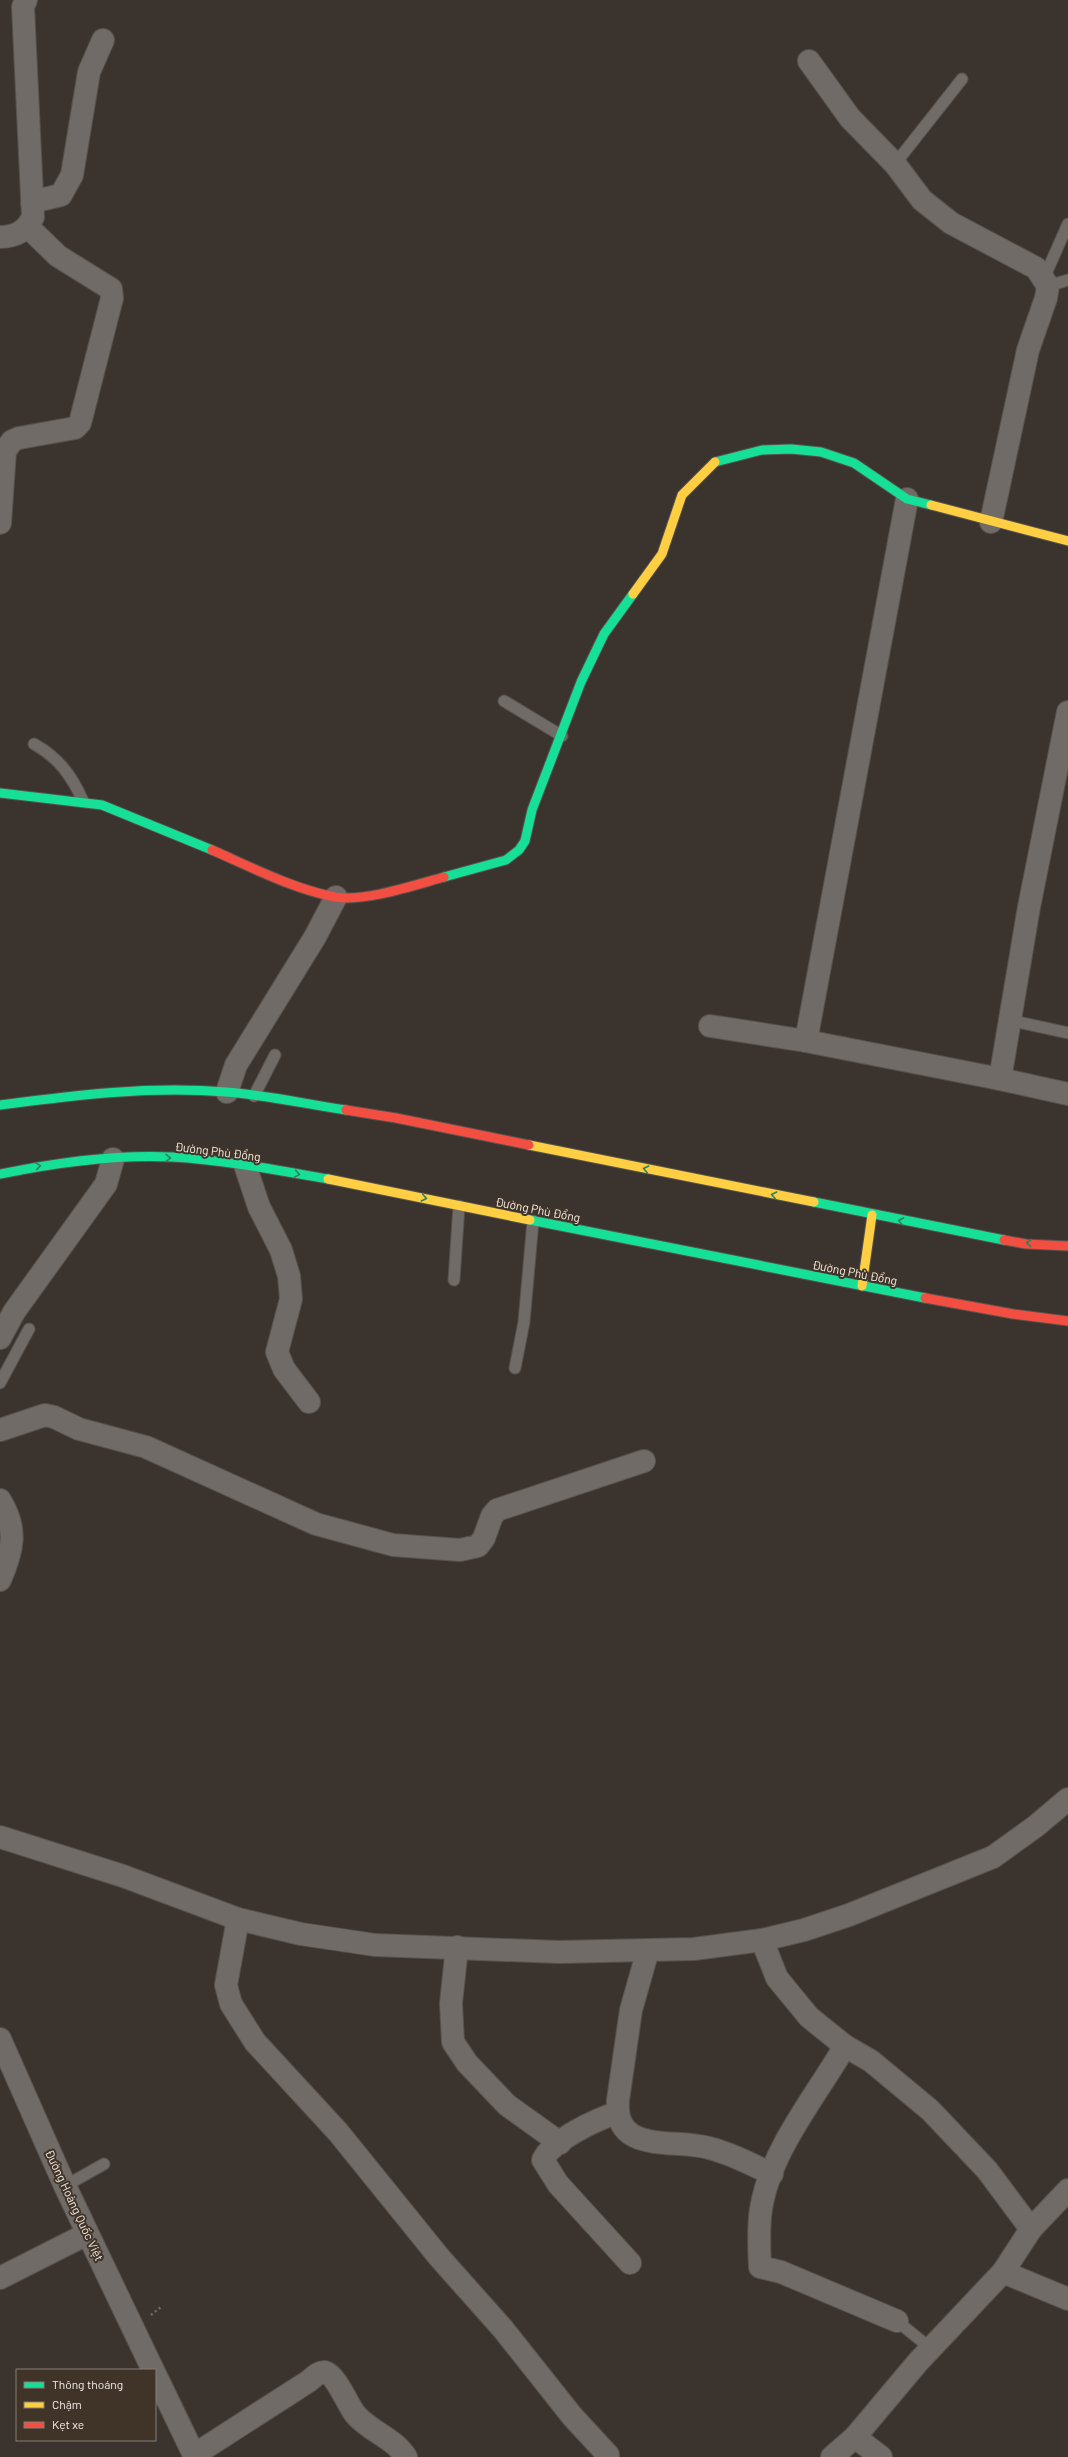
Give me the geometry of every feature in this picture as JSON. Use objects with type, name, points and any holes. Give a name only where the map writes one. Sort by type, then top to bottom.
[{"type":"main road","points":[[0,792],[83,801],[102,805],[138,818],[293,884],[336,897],[357,897],[401,888],[506,860],[519,850],[526,842],[532,810],[562,736],[581,682],[604,634],[662,554],[682,495],[716,461],[762,450],[791,449],[821,452],[854,463],[907,499],[1068,541]]},
{"type":"main road","points":[[0,1105],[108,1091],[166,1090],[227,1092],[396,1118],[872,1215],[1026,1244],[1068,1246]]},
{"type":"main road","name":"Đường Phù Đổng","points":[[0,1174],[51,1164],[113,1159],[172,1157],[245,1165],[382,1189],[533,1221],[862,1286],[1013,1314],[1068,1321]]},
{"type":"main road","points":[[862,1286],[872,1215]]},
{"type":"street","points":[[0,237],[19,234],[28,227],[33,217],[23,7],[26,0]]},
{"type":"street","points":[[32,202],[61,195],[72,175],[89,72],[103,40]]},
{"type":"street","points":[[809,61],[850,118],[895,164],[922,200],[951,223],[1036,268],[1053,282],[1028,350],[991,522]]},
{"type":"street","points":[[0,523],[5,451],[12,441],[19,438],[75,428],[80,423],[112,298],[111,289],[58,256],[28,227]]},
{"type":"street","points":[[806,1041],[907,499]]},
{"type":"street","points":[[1000,1079],[1029,907],[1068,712]]},
{"type":"street","points":[[227,1092],[236,1065],[316,936],[336,897]]},
{"type":"street","points":[[710,1026],[806,1041],[1000,1079],[1068,1094]]},
{"type":"street","points":[[0,1338],[14,1312],[106,1184],[113,1159]]},
{"type":"street","points":[[245,1165],[259,1208],[281,1250],[289,1276],[291,1299],[277,1352],[284,1368],[309,1402]]},
{"type":"street","points":[[0,1430],[45,1415],[54,1417],[79,1429],[146,1447],[316,1524],[393,1544],[460,1550],[478,1546],[484,1538],[492,1516],[498,1510],[644,1461]]},
{"type":"street","points":[[0,1500],[8,1513],[13,1531],[6,1565],[0,1580]]},
{"type":"street","points":[[0,1837],[122,1876],[238,1919],[301,1934],[375,1945],[559,1952],[648,1950],[694,1948],[762,1940],[804,1930],[849,1915],[993,1857],[1036,1826],[1068,1799]]},
{"type":"street","points":[[238,1919],[226,1985],[231,2004],[255,2042],[338,2132],[439,2258],[503,2329],[572,2416],[608,2455]]},
{"type":"street","points":[[762,1940],[777,1978],[809,2017],[845,2046],[871,2061],[930,2110],[987,2170],[1031,2229]]},
{"type":"street","points":[[457,1947],[452,2003],[452,2042],[467,2063],[507,2105],[560,2143]]},
{"type":"street","points":[[648,1950],[631,2010],[617,2113],[624,2130],[639,2139],[710,2148],[772,2174]]},
{"type":"street","name":"Đường Hoàng Quốc Việt","points":[[0,2039],[87,2234],[153,2369]]},
{"type":"street","points":[[845,2046],[788,2136],[772,2174],[761,2208],[758,2238],[760,2267],[781,2272],[897,2321]]},
{"type":"street","points":[[617,2113],[598,2119],[560,2143],[545,2157],[545,2166],[558,2184],[630,2262]]},
{"type":"street","points":[[838,2456],[930,2348],[1003,2272],[1031,2229],[1068,2190]]},
{"type":"street","points":[[0,2278],[87,2234]]},
{"type":"street","points":[[1003,2272],[1068,2299]]},
{"type":"street","points":[[156,2376],[194,2456],[310,2382],[319,2373],[325,2372],[332,2377],[356,2414],[376,2433],[393,2441],[406,2457]]},
{"type":"street","points":[[855,2437],[881,2457]]},
{"type":"lane","points":[[895,164],[962,79]]},
{"type":"lane","points":[[1053,282],[1068,224]]},
{"type":"lane","points":[[504,700],[562,736]]},
{"type":"lane","points":[[34,744],[50,753],[74,780],[83,801]]},
{"type":"lane","points":[[1009,1020],[1068,1033]]},
{"type":"lane","points":[[254,1096],[275,1055]]},
{"type":"lane","points":[[454,1280],[459,1206]]},
{"type":"lane","points":[[515,1368],[524,1322],[533,1221]]},
{"type":"lane","points":[[0,1383],[29,1329]]},
{"type":"lane","points":[[65,2186],[104,2164]]},
{"type":"lane","points":[[897,2321],[930,2348]]},
{"type":"traffic: fast","points":[[715,462],[762,450],[791,449],[821,452],[854,463],[907,499],[931,505]]},
{"type":"traffic: fast","points":[[444,877],[506,860],[519,850],[525,841],[532,810],[581,682],[604,634],[633,594]]},
{"type":"traffic: fast","points":[[0,793],[102,805],[212,850]]},
{"type":"traffic: fast","points":[[0,1105],[113,1092],[197,1090],[256,1095],[346,1110]]},
{"type":"traffic: fast","points":[[0,1174],[86,1160],[151,1156],[192,1158],[328,1179]]},
{"type":"traffic: fast","points":[[814,1202],[1004,1240]]},
{"type":"traffic: fast","points":[[530,1220],[925,1298]]},
{"type":"traffic: slow","points":[[633,594],[662,554],[682,495],[715,462]]},
{"type":"traffic: slow","points":[[931,505],[1068,541]]},
{"type":"traffic: slow","points":[[529,1145],[814,1202]]},
{"type":"traffic: slow","points":[[328,1179],[530,1220]]},
{"type":"traffic: slow","points":[[862,1286],[872,1215]]},
{"type":"traffic: jam","points":[[212,850],[288,883],[335,897],[347,898],[375,895],[444,877]]},
{"type":"traffic: jam","points":[[346,1110],[396,1118],[529,1145]]},
{"type":"traffic: jam","points":[[1004,1240],[1026,1244],[1068,1246]]},
{"type":"traffic: jam","points":[[925,1298],[1013,1314],[1068,1321]]}]
